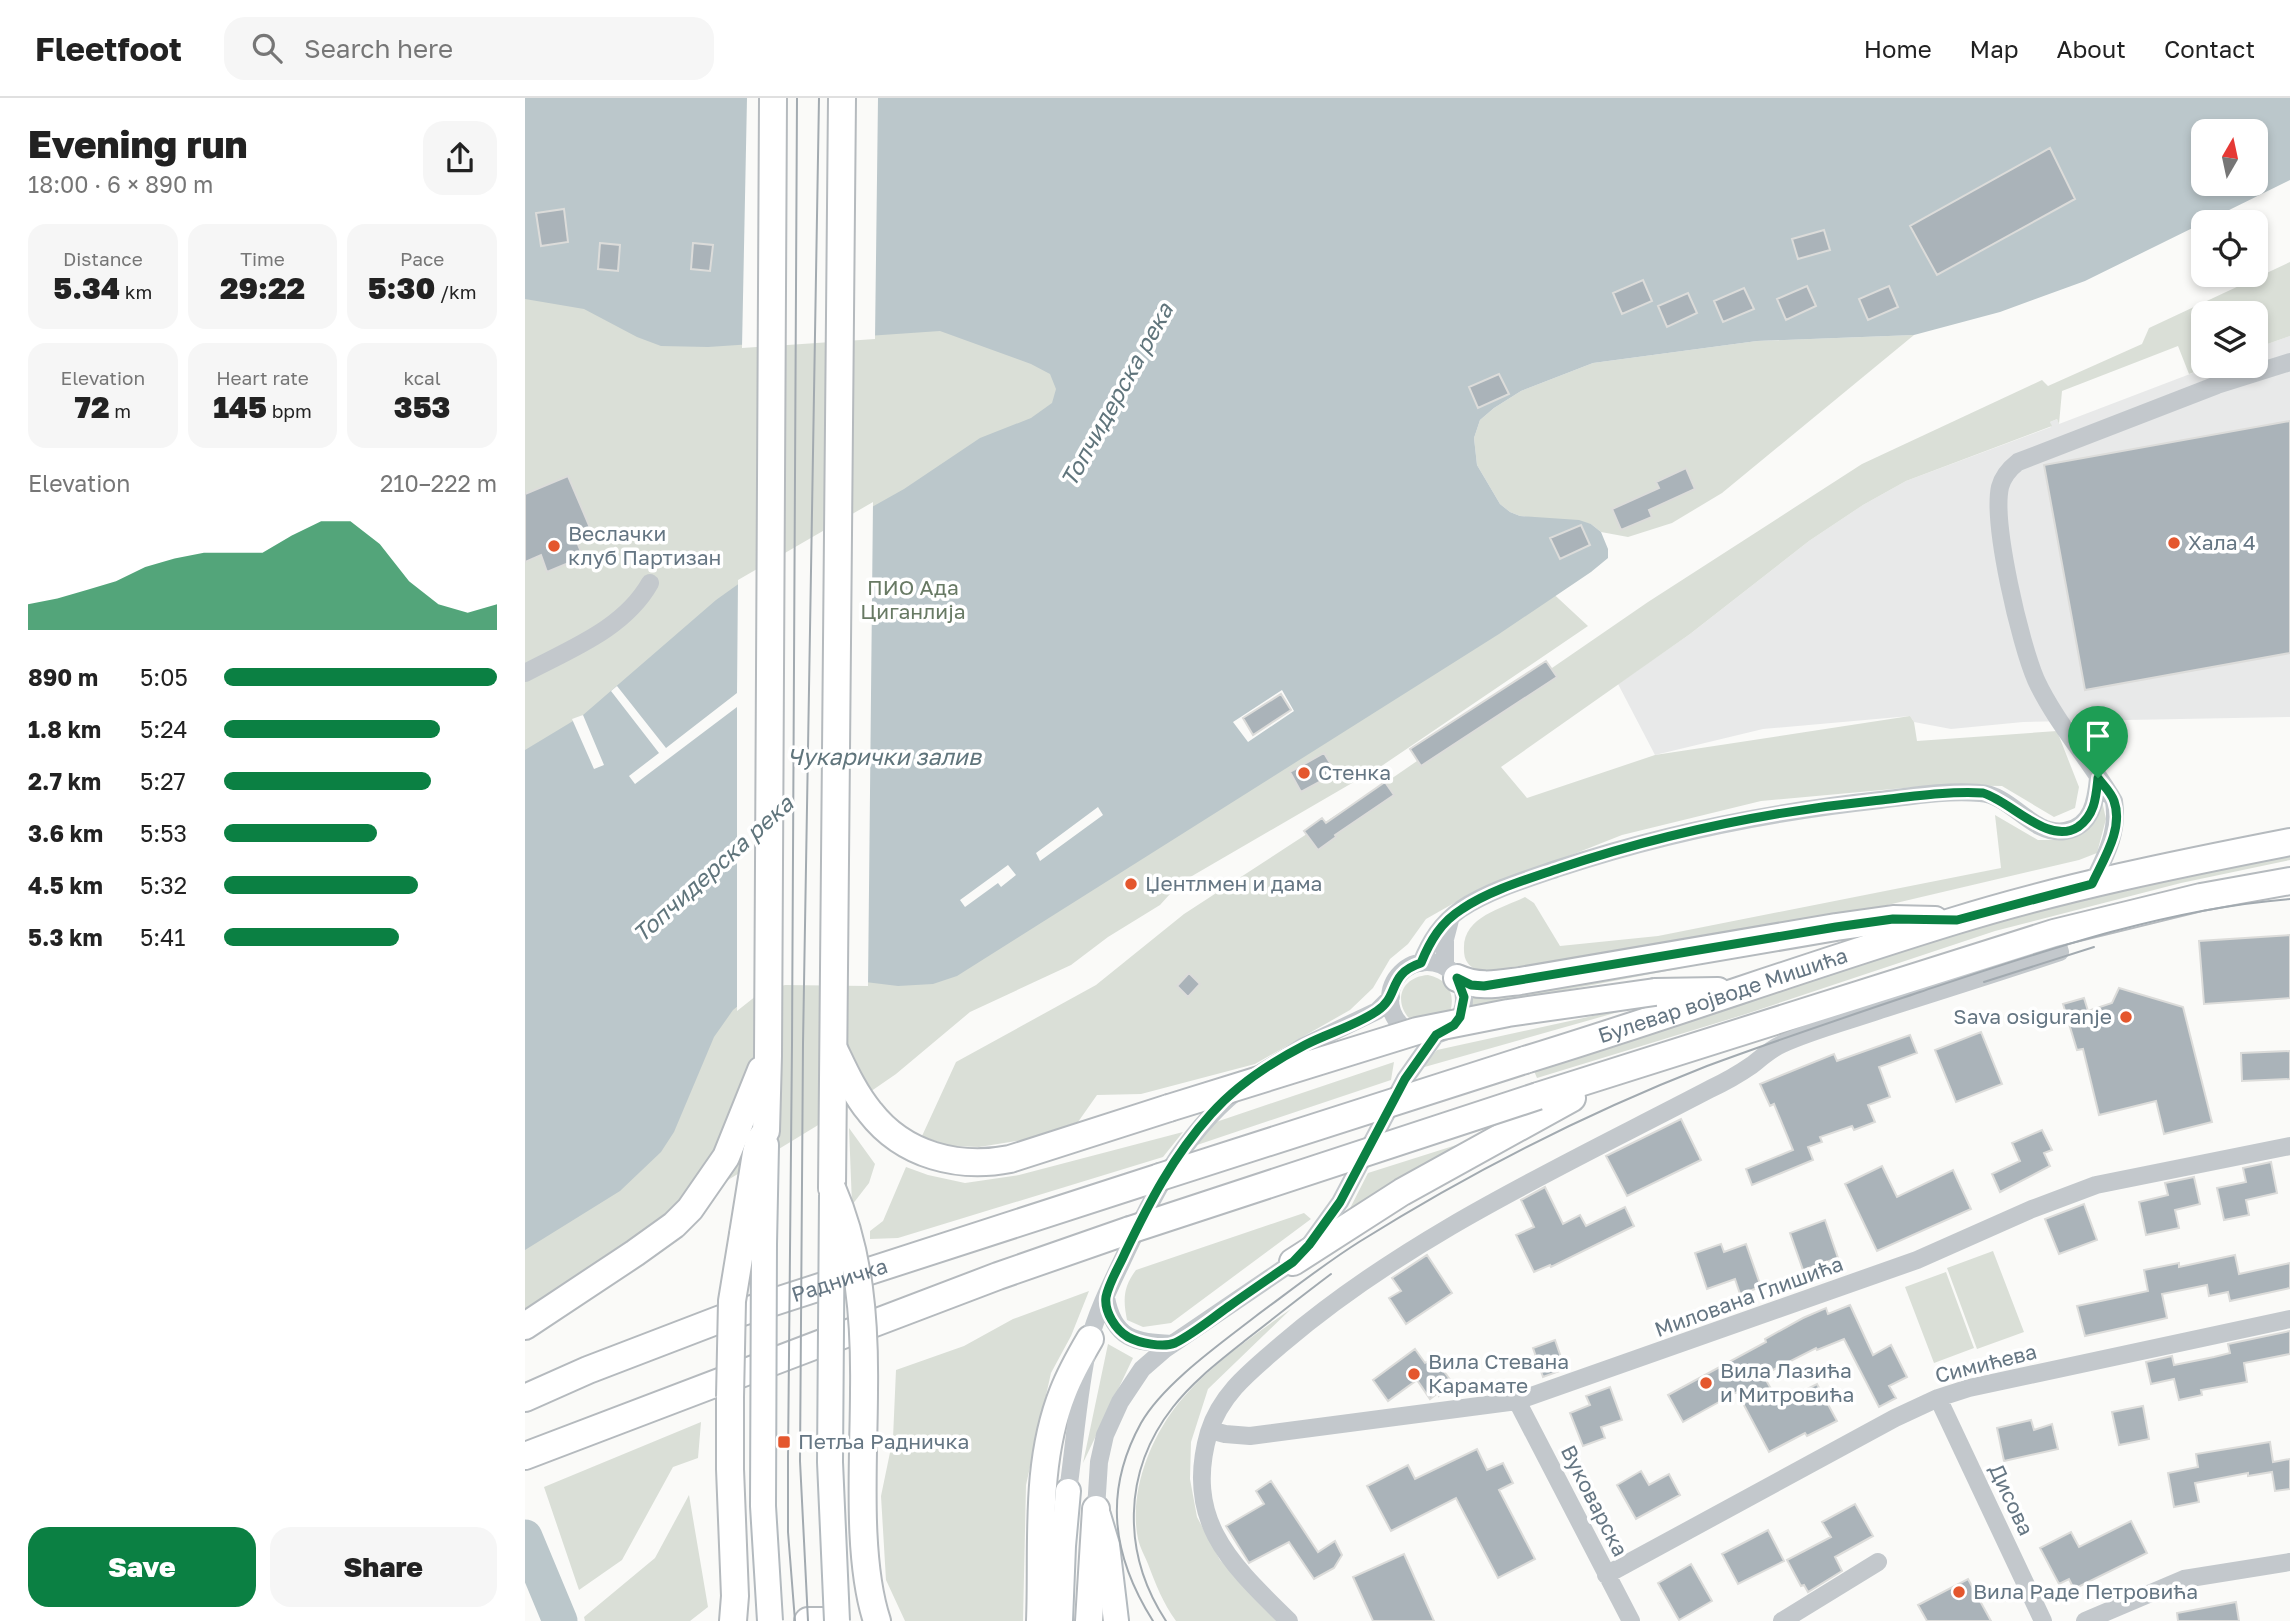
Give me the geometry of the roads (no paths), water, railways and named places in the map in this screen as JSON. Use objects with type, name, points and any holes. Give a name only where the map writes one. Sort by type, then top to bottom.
[{"type":"main road","points":[[770,1621],[765,1556],[763,1458],[773,98]]},
{"type":"main road","points":[[808,1621],[835,1621],[830,1462],[842,98]]},
{"type":"main road","name":"Булевар војводе Мишића","points":[[1160,1177],[1957,920],[2092,884],[2290,842]]},
{"type":"main road","name":"Булевар војводе Мишића","points":[[1131,1235],[1538,1096],[2054,933],[2201,897],[2290,881]]},
{"type":"main road","points":[[1451,972],[1471,985],[1508,983],[1893,919],[1957,920]]},
{"type":"main road","points":[[833,1048],[870,1114],[885,1128],[921,1152],[940,1159],[987,1163],[1010,1159],[1417,1031],[1508,1013],[1655,992],[1744,990]]},
{"type":"main road","points":[[1293,1262],[1402,1192],[1507,1132],[1570,1099],[1672,1053]]},
{"type":"main road","points":[[525,1326],[635,1253],[674,1225],[690,1209],[726,1157],[768,1056]]},
{"type":"main road","points":[[733,1621],[735,1596],[730,1469],[732,1301],[756,1153],[759,1141],[766,1131]]},
{"type":"main road","name":"Радничка","points":[[534,1393],[651,1345],[751,1309],[1160,1177]]},
{"type":"main road","points":[[832,1188],[848,1227],[863,1320],[865,1529],[869,1584],[877,1621]]},
{"type":"main road","points":[[525,1456],[987,1280],[1131,1235]]},
{"type":"main road","points":[[1060,1621],[1063,1546],[1050,1434],[1063,1390],[1090,1339]]},
{"type":"main road","points":[[1040,1621],[1055,1492]]},
{"type":"main road","points":[[1089,1621],[1096,1509]]},
{"type":"main road","points":[[1096,1509],[1107,1545],[1116,1621]]},
{"type":"street","points":[[2092,884],[2111,845],[2116,813],[2114,801],[2045,696],[2036,680],[2025,648],[2000,528],[2000,489],[2005,474],[2018,462],[2217,385],[2290,362]]},
{"type":"street","points":[[525,673],[620,620],[642,598],[650,583]]},
{"type":"street","points":[[1421,963],[1435,933],[1463,908],[1488,895],[1648,840],[1760,816],[1919,796],[1983,793],[1994,796],[2044,828],[2065,832],[2076,828],[2091,813],[2096,803],[2098,778]]},
{"type":"street","points":[[1096,1509],[1102,1447],[1112,1417],[1130,1385],[1172,1344],[1293,1262],[1329,1218],[1355,1177],[1405,1079],[1436,1035],[1454,1025],[1464,1007],[1462,987],[1451,972],[1445,939],[1451,917]]},
{"type":"street","points":[[1289,1621],[1227,1556],[1209,1524],[1203,1494],[1203,1476],[1210,1430],[1226,1396],[1239,1382],[1307,1322],[1370,1277],[1513,1191],[1728,1080],[1782,1044],[2060,952],[2054,933]]},
{"type":"street","points":[[1405,1079],[1409,1050],[1402,1026],[1391,1008],[1391,997],[1397,979],[1404,971],[1421,963],[1430,962],[1451,972]]},
{"type":"street","points":[[1090,1339],[1131,1235],[1167,1171],[1214,1111],[1280,1060],[1377,1011],[1391,997]]},
{"type":"street","points":[[1402,1026],[1418,1035],[1436,1035]]},
{"type":"street","name":"Милована Глишића","points":[[1210,1430],[1250,1436],[1517,1401],[1917,1260],[2032,1209],[2096,1185],[2290,1146]]},
{"type":"street","points":[[1109,1290],[1114,1324],[1126,1336],[1144,1342],[1172,1344]]},
{"type":"street","name":"Симићева","points":[[1606,1575],[1895,1418],[1938,1398],[1969,1388],[2290,1319]]},
{"type":"street","name":"Дисова","points":[[1938,1398],[2043,1621]]},
{"type":"street","name":"Вуковарска","points":[[1517,1401],[1631,1621]]},
{"type":"street","points":[[1782,1621],[1878,1562]]},
{"type":"street","points":[[2085,1621],[2184,1579],[2290,1562]]},
{"type":"water","name":"ПИО Ада Циганлија","points":[[525,98],[2290,98],[2290,180],[2268,191],[2268,119],[2191,119],[2191,196],[2258,196],[2229,210],[2191,210],[2191,229],[2085,281],[2000,312],[1914,335],[1757,341],[1593,363],[1521,391],[1494,408],[1480,420],[1474,438],[1477,465],[1500,504],[1520,516],[1579,520],[1591,524],[1601,532],[1608,549],[1608,558],[1499,634],[957,976],[933,984],[898,986],[857,981],[785,982],[759,989],[733,1010],[714,1037],[674,1132],[661,1152],[620,1191],[525,1250],[525,750],[583,715],[716,600],[751,575],[904,489],[980,438],[1031,418],[1052,403],[1056,389],[1050,374],[1031,364],[940,331],[708,347],[661,346],[637,337],[584,309],[525,299]]},
{"type":"waterway","name":"Топчидерска река","points":[[525,1537],[560,1621]]},
{"type":"tram line","points":[[795,1621],[788,1532],[788,1458],[797,98]]},
{"type":"tram line","points":[[808,1621],[800,1461],[803,1044],[819,98]]},
{"type":"tram line","points":[[1153,1621],[1128,1572],[1117,1524],[1121,1474],[1141,1423],[1163,1394],[1193,1365],[1294,1287],[1359,1242],[1443,1192],[1529,1146],[1617,1104],[1707,1066],[1965,977],[2102,934],[2195,912],[2290,899]]},
{"type":"tram line","points":[[1984,982],[2094,947]]},
{"type":"tram line","points":[[1166,1621],[1141,1568],[1135,1541],[1137,1486],[1144,1458],[1156,1432],[1181,1397],[1199,1379],[1331,1274]]},
{"type":"place","name":"Хала 4","points":[[2174,543]]},
{"type":"place","name":"Веслачки клуб Партизан","points":[[554,546]]},
{"type":"place","name":"Стенка","points":[[1304,773]]},
{"type":"place","name":"Џентлмен и дама","points":[[1131,884]]},
{"type":"place","name":"Sava osiguranje","points":[[2126,1017]]},
{"type":"place","name":"Вила Стевана Карамате","points":[[1414,1374]]},
{"type":"place","name":"Вила Лазића и Митровића","points":[[1706,1383]]},
{"type":"place","name":"Петља Радничка","points":[[784,1442]]},
{"type":"place","name":"Вила Раде Петровића","points":[[1959,1592]]},
{"type":"water label","name":"Чукарички залив","points":[[884,757]]}]
